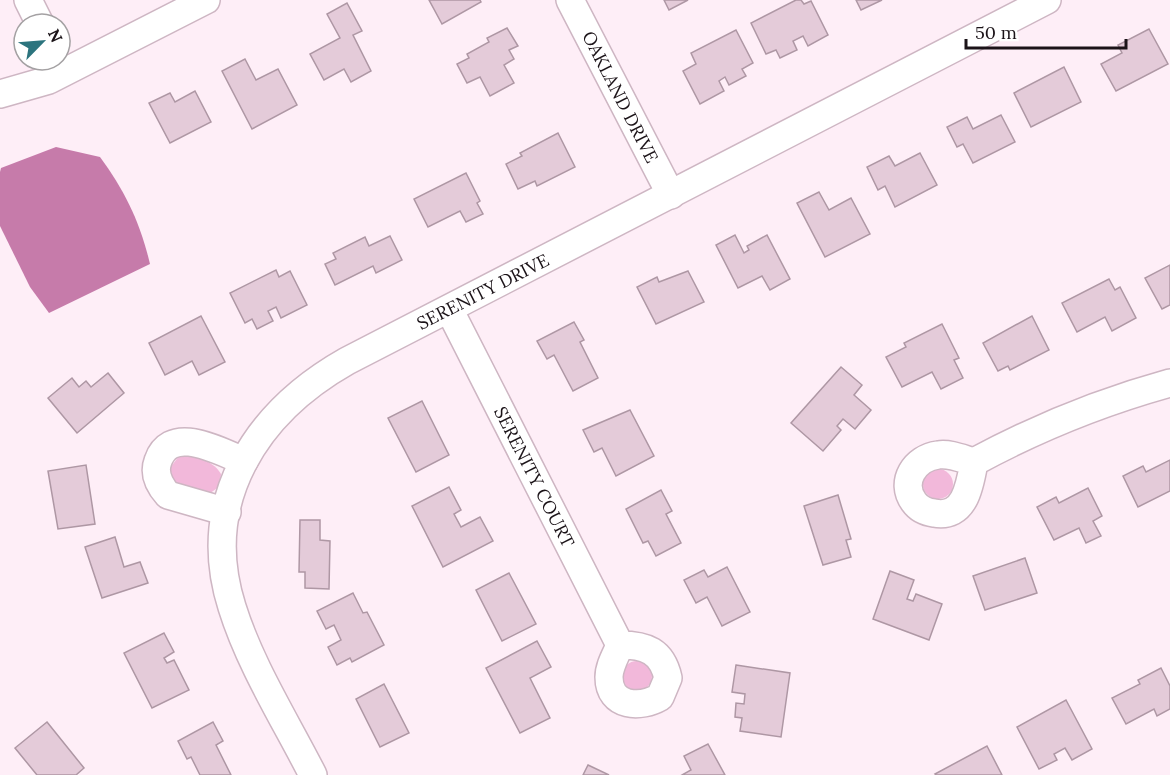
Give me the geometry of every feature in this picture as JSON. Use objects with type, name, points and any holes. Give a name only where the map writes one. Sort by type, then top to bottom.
[{"type":"street","points":[[72,61],[206,0]]},
{"type":"street","name":"OAKLAND DRIVE","points":[[570,0],[671,195]]},
{"type":"street","name":"SERENITY DRIVE","points":[[313,775],[242,636],[232,608],[224,571],[223,543],[227,512],[244,461],[273,417],[305,388],[347,361],[1047,0]]},
{"type":"street","points":[[0,94],[33,86],[53,72]]},
{"type":"street","name":"SERENITY COURT","points":[[448,309],[620,645]]},
{"type":"street","points":[[974,462],[1035,430],[1076,413],[1170,383]]},
{"type":"street","points":[[227,512],[168,495],[159,481],[157,462],[167,448],[188,442],[244,461]]},
{"type":"shaded area","points":[[56,147],[100,157],[131,208],[150,264],[49,313],[30,287],[0,226],[0,172],[1,168]]},
{"type":"shaded area","points":[[179,456],[197,457],[213,465],[221,474],[220,486],[209,494],[174,483],[170,468]]},
{"type":"shaded area","points":[[938,469],[949,473],[953,484],[949,495],[938,499],[927,495],[923,484],[927,473]]},
{"type":"shaded area","points":[[637,661],[648,665],[652,676],[648,687],[637,691],[626,687],[622,676],[626,665]]},
{"type":"building","points":[[429,0],[480,0],[481,2],[442,24]]},
{"type":"building","points":[[664,0],[688,0],[669,10]]},
{"type":"building","points":[[796,0],[801,0],[804,4],[811,1],[828,35],[808,46],[803,36],[793,41],[797,50],[780,58],[776,50],[766,54],[751,23]]},
{"type":"building","points":[[856,0],[882,0],[861,10]]},
{"type":"building","points":[[347,3],[362,31],[353,35],[371,71],[351,82],[344,69],[324,80],[310,54],[340,38],[327,14]]},
{"type":"building","points":[[507,28],[518,46],[509,50],[514,59],[504,65],[514,83],[490,96],[480,77],[467,83],[457,64],[469,58],[467,54],[489,42],[487,38]]},
{"type":"building","points":[[1149,29],[1168,64],[1116,91],[1101,64],[1122,53],[1118,45]]},
{"type":"building","points":[[736,30],[753,63],[742,69],[746,76],[729,85],[725,77],[719,81],[724,91],[700,104],[683,71],[696,64],[691,53]]},
{"type":"building","points":[[245,59],[256,80],[278,69],[297,105],[252,129],[222,71]]},
{"type":"building","points":[[1064,67],[1081,102],[1031,127],[1014,93]]},
{"type":"building","points":[[195,91],[211,122],[170,143],[149,103],[170,93],[175,102]]},
{"type":"building","points":[[1001,115],[1015,142],[973,163],[963,144],[957,147],[947,127],[967,117],[973,129]]},
{"type":"building","points":[[558,133],[575,167],[537,186],[535,181],[518,189],[506,164],[522,156],[520,153]]},
{"type":"building","points":[[920,153],[937,185],[895,207],[885,186],[878,190],[867,167],[889,156],[895,166]]},
{"type":"building","points":[[466,173],[480,201],[477,203],[483,214],[466,222],[460,211],[428,227],[414,199]]},
{"type":"building","points":[[819,192],[829,210],[851,198],[870,234],[825,257],[797,203]]},
{"type":"building","points":[[735,235],[744,253],[749,250],[747,246],[767,235],[790,279],[770,290],[762,276],[738,288],[716,245]]},
{"type":"building","points":[[390,236],[402,260],[376,273],[373,266],[335,285],[325,264],[336,259],[333,253],[365,237],[369,246]]},
{"type":"building","points":[[1170,265],[1170,305],[1162,309],[1145,278]]},
{"type":"building","points":[[276,270],[279,277],[290,271],[307,305],[281,318],[276,307],[268,311],[273,321],[257,329],[252,319],[245,323],[230,293]]},
{"type":"building","points":[[688,271],[704,302],[656,324],[637,287],[657,277],[659,282]]},
{"type":"building","points":[[1109,279],[1115,290],[1120,287],[1136,318],[1112,331],[1105,317],[1077,332],[1062,303]]},
{"type":"building","points":[[201,316],[225,362],[199,375],[192,361],[165,375],[149,343]]},
{"type":"building","points":[[1032,316],[1049,350],[1010,370],[1008,366],[998,371],[983,343]]},
{"type":"building","points":[[574,322],[584,340],[580,342],[598,378],[573,391],[554,355],[547,359],[537,341]]},
{"type":"building","points":[[942,324],[959,358],[954,360],[963,378],[941,389],[932,372],[902,387],[886,357],[906,347],[904,343]]},
{"type":"building","points":[[841,367],[862,385],[854,395],[871,410],[855,429],[843,419],[837,426],[841,430],[823,451],[791,423]]},
{"type":"building","points":[[108,373],[124,393],[77,433],[48,398],[72,378],[79,387],[86,381],[91,387]]},
{"type":"building","points":[[422,401],[449,455],[416,472],[388,418]]},
{"type":"building","points":[[630,410],[654,456],[616,476],[602,448],[594,452],[583,430]]},
{"type":"building","points":[[1170,460],[1170,491],[1138,507],[1123,476],[1143,466],[1146,472]]},
{"type":"building","points":[[86,465],[95,524],[58,529],[48,471]]},
{"type":"building","points":[[449,487],[461,510],[454,514],[461,527],[480,517],[493,541],[443,567],[412,506]]},
{"type":"building","points":[[1088,488],[1102,516],[1093,521],[1101,536],[1086,543],[1079,528],[1054,540],[1037,507],[1056,497],[1059,503]]},
{"type":"building","points":[[661,490],[672,511],[666,514],[681,543],[656,556],[648,541],[643,543],[626,509]]},
{"type":"building","points":[[838,495],[851,539],[846,540],[851,557],[823,565],[804,506]]},
{"type":"building","points":[[300,520],[320,520],[320,540],[330,541],[329,589],[305,588],[305,572],[299,572]]},
{"type":"building","points":[[115,537],[124,567],[140,562],[148,583],[102,598],[85,547]]},
{"type":"building","points":[[1025,558],[1037,593],[985,610],[973,576]]},
{"type":"building","points":[[727,567],[750,612],[722,626],[707,597],[696,603],[684,580],[704,570],[708,577]]},
{"type":"building","points":[[890,571],[914,580],[907,599],[913,601],[916,594],[942,604],[929,640],[873,619]]},
{"type":"building","points":[[509,573],[536,624],[502,641],[476,590]]},
{"type":"building","points":[[353,593],[363,613],[367,612],[384,645],[352,662],[350,658],[337,665],[328,647],[341,640],[334,625],[326,629],[317,611]]},
{"type":"building","points":[[164,633],[174,652],[164,658],[167,663],[174,660],[189,690],[152,708],[124,653]]},
{"type":"building","points":[[537,641],[551,667],[530,678],[550,718],[520,733],[486,668]]},
{"type":"building","points":[[736,665],[790,673],[781,737],[740,731],[742,718],[735,717],[736,703],[744,704],[745,694],[732,692]]},
{"type":"building","points":[[1161,668],[1170,686],[1170,709],[1157,716],[1154,709],[1126,724],[1112,698],[1140,684],[1138,680]]},
{"type":"building","points":[[384,684],[409,733],[380,747],[356,699]]},
{"type":"building","points":[[1066,700],[1092,749],[1072,760],[1065,748],[1054,754],[1057,760],[1039,769],[1017,727]]},
{"type":"building","points":[[47,722],[84,768],[76,775],[37,775],[15,748]]},
{"type":"building","points":[[213,722],[223,741],[216,745],[231,775],[200,775],[191,757],[187,759],[178,741]]},
{"type":"building","points":[[708,744],[725,775],[682,775],[691,770],[684,756]]},
{"type":"building","points":[[987,746],[1002,775],[935,774]]},
{"type":"building","points":[[588,765],[609,775],[583,775]]}]
